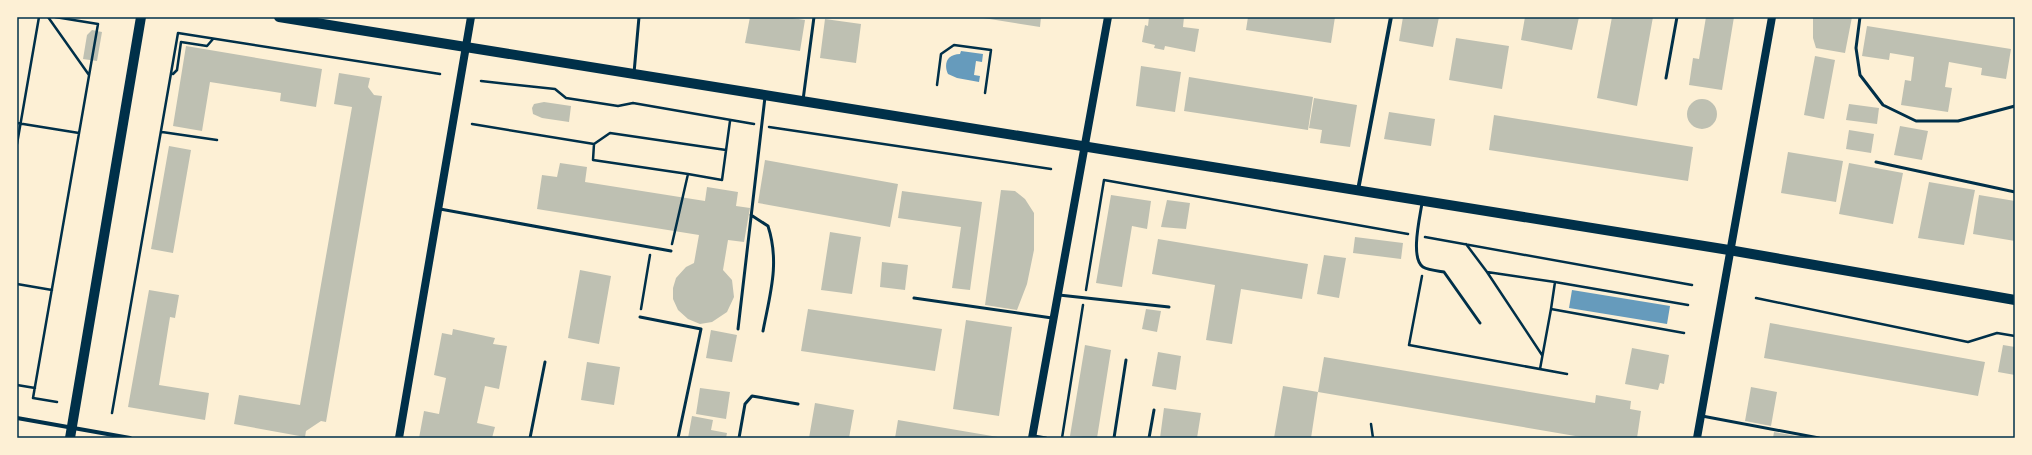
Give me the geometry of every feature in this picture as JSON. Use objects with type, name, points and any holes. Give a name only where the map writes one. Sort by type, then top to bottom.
[{"type":"main road","points":[[71,433],[141,17]]},
{"type":"main road","points":[[279,17],[1729,250],[2015,300]]},
{"type":"main road","points":[[399,438],[471,17]]},
{"type":"main road","points":[[1033,437],[1108,17]]},
{"type":"main road","points":[[1697,438],[1729,250],[1772,17]]},
{"type":"street","points":[[1358,191],[1391,17]]},
{"type":"street","points":[[17,418],[71,433],[130,438]]},
{"type":"lane","points":[[634,74],[639,17]]},
{"type":"lane","points":[[802,101],[814,17]]},
{"type":"lane","points":[[1666,78],[1677,17]]},
{"type":"lane","points":[[1860,17],[1856,48],[1860,75],[1883,105],[1916,121],[1958,121],[2015,106]]},
{"type":"lane","points":[[738,329],[765,95]]},
{"type":"lane","points":[[1876,162],[2015,192]]},
{"type":"lane","points":[[1422,201],[1417,236],[1417,260],[1423,267],[1444,272],[1480,323]]},
{"type":"lane","points":[[438,208],[671,250]]},
{"type":"lane","points":[[751,215],[768,226],[774,243],[775,272],[763,331]]},
{"type":"lane","points":[[1059,295],[1169,307]]},
{"type":"lane","points":[[914,298],[1054,318]]},
{"type":"lane","points":[[640,317],[700,328],[678,438]]},
{"type":"lane","points":[[1114,438],[1126,360]]},
{"type":"lane","points":[[530,438],[545,362]]},
{"type":"lane","points":[[739,438],[745,404],[752,396],[798,404]]},
{"type":"lane","points":[[1150,438],[1154,410]]},
{"type":"lane","points":[[1700,416],[1819,438]]},
{"type":"lane","points":[[1033,437],[1046,438]]},
{"type":"path","points":[[17,144],[19,123],[39,17]]},
{"type":"path","points":[[48,17],[89,75]]},
{"type":"path","points":[[55,17],[98,24],[33,398],[57,402]]},
{"type":"path","points":[[112,412],[172,75],[178,33],[440,74]]},
{"type":"path","points":[[172,75],[177,70],[181,42],[208,46],[213,39]]},
{"type":"path","points":[[937,85],[941,54],[954,45],[991,50],[985,93]]},
{"type":"path","points":[[594,144],[593,160],[722,180],[730,120]]},
{"type":"path","points":[[19,123],[79,133]]},
{"type":"path","points":[[472,124],[594,144],[610,132],[726,150]]},
{"type":"path","points":[[162,132],[217,140]]},
{"type":"path","points":[[671,250],[688,174]]},
{"type":"path","points":[[1062,438],[1104,180],[1692,285]]},
{"type":"path","points":[[1465,244],[1487,272],[1542,356]]},
{"type":"path","points":[[640,317],[651,247]]},
{"type":"path","points":[[1487,272],[1555,282],[1688,306]]},
{"type":"path","points":[[1540,369],[1555,282]]},
{"type":"path","points":[[17,284],[52,290]]},
{"type":"path","points":[[1418,297],[1409,345],[1567,374]]},
{"type":"path","points":[[1756,298],[1968,342],[1997,333],[2015,336]]},
{"type":"path","points":[[1551,309],[1684,333]]},
{"type":"path","points":[[17,385],[35,388]]},
{"type":"path","points":[[1371,424],[1373,438]]},
{"type":"water","points":[[961,51],[983,54],[982,62],[976,61],[974,75],[980,76],[979,82],[957,78],[948,74],[946,63],[950,57],[960,54]]},
{"type":"water","points":[[1572,290],[1670,306],[1667,324],[1569,308]]},
{"type":"building","points":[[750,17],[786,17],[805,20],[800,51],[745,43]]},
{"type":"building","points":[[977,17],[1041,17],[1040,27]]},
{"type":"building","points":[[1149,17],[1184,17],[1183,27],[1199,29],[1195,52],[1165,46],[1164,50],[1154,48],[1155,45],[1142,42],[1145,25],[1148,26]]},
{"type":"building","points":[[1248,17],[1335,17],[1331,43],[1246,30]]},
{"type":"building","points":[[1403,17],[1439,17],[1433,47],[1399,41]]},
{"type":"building","points":[[1525,17],[1579,17],[1572,50],[1521,40]]},
{"type":"building","points":[[1612,17],[1653,17],[1637,106],[1597,98]]},
{"type":"building","points":[[1706,17],[1734,17],[1722,90],[1689,85],[1693,58],[1699,59]]},
{"type":"building","points":[[1813,17],[1852,17],[1845,53],[1816,48],[1813,38]]},
{"type":"building","points":[[825,19],[861,24],[856,63],[820,58]]},
{"type":"building","points":[[1867,26],[2011,49],[2006,79],[1981,75],[1982,68],[1949,62],[1945,87],[1952,88],[1948,112],[1901,105],[1905,80],[1911,81],[1914,57],[1890,53],[1889,60],[1862,56]]},
{"type":"building","points":[[92,30],[102,32],[97,61],[83,59],[87,35]]},
{"type":"building","points":[[1456,38],[1509,46],[1502,89],[1449,80]]},
{"type":"building","points":[[186,46],[322,69],[316,107],[280,101],[281,93],[210,82],[202,131],[173,126]]},
{"type":"building","points":[[1815,56],[1835,60],[1824,119],[1804,115]]},
{"type":"building","points":[[1141,66],[1181,72],[1175,112],[1136,106]]},
{"type":"building","points":[[339,73],[370,78],[368,87],[374,95],[382,96],[326,422],[321,421],[306,431],[305,437],[234,424],[239,395],[300,405],[352,107],[334,104]]},
{"type":"building","points":[[1189,77],[1313,97],[1308,130],[1184,111]]},
{"type":"building","points":[[1314,98],[1357,105],[1350,147],[1320,143],[1322,130],[1309,128]]},
{"type":"building","points":[[1702,99],[1713,103],[1717,114],[1713,125],[1702,129],[1691,125],[1687,114],[1691,103]]},
{"type":"building","points":[[544,102],[571,106],[569,122],[542,118],[533,114],[532,108],[534,104]]},
{"type":"building","points":[[1849,104],[1879,108],[1877,124],[1846,120]]},
{"type":"building","points":[[1389,112],[1435,119],[1431,146],[1384,139]]},
{"type":"building","points":[[1494,115],[1693,147],[1688,181],[1489,150]]},
{"type":"building","points":[[1900,126],[1928,131],[1922,160],[1894,155]]},
{"type":"building","points":[[1849,130],[1874,134],[1871,153],[1846,149]]},
{"type":"building","points":[[169,146],[191,150],[173,253],[151,249]]},
{"type":"building","points":[[1788,152],[1843,161],[1836,202],[1781,193]]},
{"type":"building","points":[[765,160],[898,184],[890,227],[758,203]]},
{"type":"building","points":[[560,163],[587,167],[585,182],[705,201],[707,187],[738,192],[736,206],[750,208],[744,242],[728,240],[723,270],[732,280],[734,297],[727,312],[712,322],[700,324],[688,319],[678,310],[673,299],[673,288],[676,278],[686,267],[694,263],[699,235],[537,209],[542,175],[557,177]]},
{"type":"building","points":[[1849,163],[1903,173],[1893,224],[1839,214]]},
{"type":"building","points":[[1929,182],[1975,190],[1964,245],[1918,238]]},
{"type":"building","points":[[1001,190],[1015,191],[1025,199],[1034,213],[1034,250],[1027,284],[1017,310],[985,305]]},
{"type":"building","points":[[902,191],[982,202],[970,290],[952,288],[961,227],[898,218]]},
{"type":"building","points":[[1111,195],[1151,201],[1147,229],[1132,226],[1122,287],[1096,283]]},
{"type":"building","points":[[1979,195],[2015,201],[2015,241],[1973,234]]},
{"type":"building","points":[[1167,200],[1190,203],[1186,229],[1161,227]]},
{"type":"building","points":[[830,232],[861,237],[852,294],[821,290]]},
{"type":"building","points":[[1355,237],[1403,243],[1401,259],[1353,253]]},
{"type":"building","points":[[1158,239],[1308,264],[1302,299],[1241,289],[1232,344],[1206,340],[1215,285],[1152,274]]},
{"type":"building","points":[[1324,255],[1346,258],[1339,298],[1317,294]]},
{"type":"building","points":[[882,262],[908,265],[905,290],[880,287]]},
{"type":"building","points":[[580,270],[611,276],[599,344],[568,338]]},
{"type":"building","points":[[149,290],[179,295],[175,318],[170,317],[159,385],[209,393],[205,420],[128,407]]},
{"type":"building","points":[[808,309],[942,329],[935,371],[801,351]]},
{"type":"building","points":[[1146,309],[1161,311],[1157,332],[1142,329]]},
{"type":"building","points":[[966,320],[1012,327],[999,416],[953,409]]},
{"type":"building","points":[[1770,323],[1985,362],[1978,396],[1764,358]]},
{"type":"building","points":[[453,329],[495,338],[493,344],[507,346],[499,389],[485,386],[477,423],[495,427],[492,438],[419,438],[424,411],[439,414],[446,378],[434,375],[442,333],[452,335]]},
{"type":"building","points":[[711,330],[737,335],[732,362],[706,358]]},
{"type":"building","points":[[1085,345],[1111,350],[1097,438],[1070,436]]},
{"type":"building","points":[[2003,345],[2015,347],[2015,375],[1998,372]]},
{"type":"building","points":[[1632,348],[1669,355],[1664,384],[1660,383],[1658,390],[1625,384]]},
{"type":"building","points":[[1158,352],[1181,356],[1176,390],[1152,386]]},
{"type":"building","points":[[1324,357],[1595,403],[1596,395],[1631,401],[1630,409],[1641,411],[1637,438],[1587,438],[1318,392]]},
{"type":"building","points":[[587,362],[620,367],[614,405],[581,400]]},
{"type":"building","points":[[1283,386],[1318,392],[1311,438],[1274,438]]},
{"type":"building","points":[[1751,387],[1777,392],[1771,426],[1745,421]]},
{"type":"building","points":[[700,388],[730,392],[726,419],[696,414]]},
{"type":"building","points":[[815,403],[854,410],[849,438],[809,438]]},
{"type":"building","points":[[1164,408],[1201,413],[1197,438],[1160,438]]},
{"type":"building","points":[[692,416],[713,420],[711,430],[727,433],[726,438],[688,438]]},
{"type":"building","points":[[898,420],[998,437],[998,438],[895,438]]},
{"type":"building","points":[[1774,432],[1803,437],[1803,438],[1773,438]]}]
